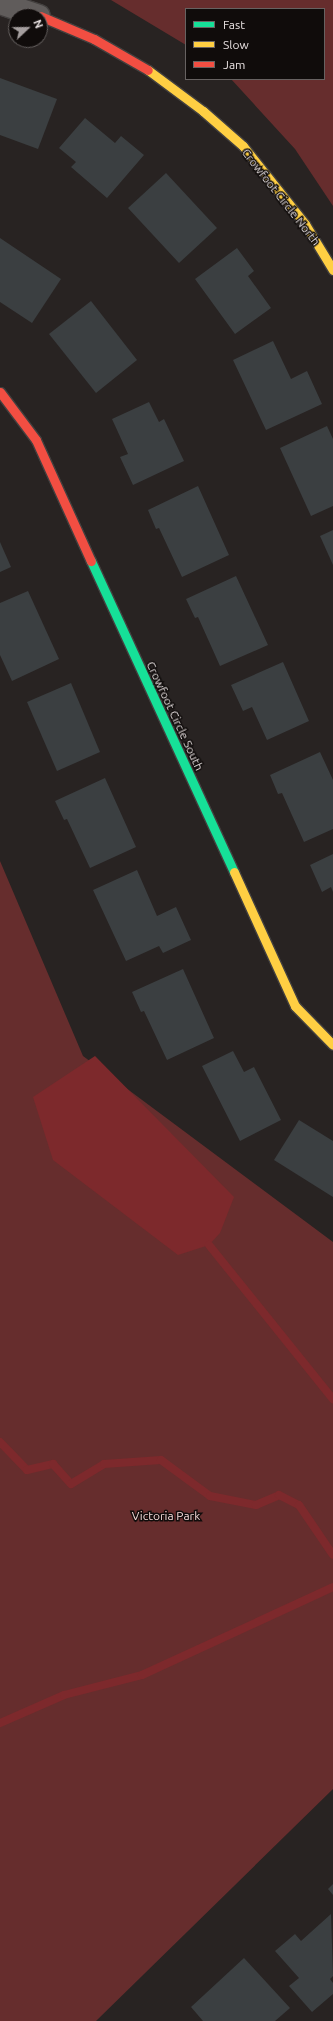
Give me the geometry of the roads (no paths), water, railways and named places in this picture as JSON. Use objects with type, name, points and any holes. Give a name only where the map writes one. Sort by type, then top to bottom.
[{"type":"street","name":"Crowfoot Circle North","points":[[0,3],[15,8]]},
{"type":"street","name":"Crowfoot Circle North","points":[[48,19],[94,39],[156,75],[203,111],[243,146],[282,193],[305,224],[333,270]]},
{"type":"street","name":"Crowfoot Circle South","points":[[0,392],[27,425],[36,440],[295,1006],[333,1046]]},
{"type":"waterway","points":[[209,1245],[333,1399]]},
{"type":"waterway","points":[[0,1442],[27,1470],[53,1464],[71,1484],[104,1464],[161,1460],[210,1496],[256,1505],[279,1495],[299,1505],[333,1555]]},
{"type":"waterway","points":[[0,1723],[64,1695],[142,1675],[333,1587]]},
{"type":"park label","name":"Victoria Park","points":[[166,1516]]}]
